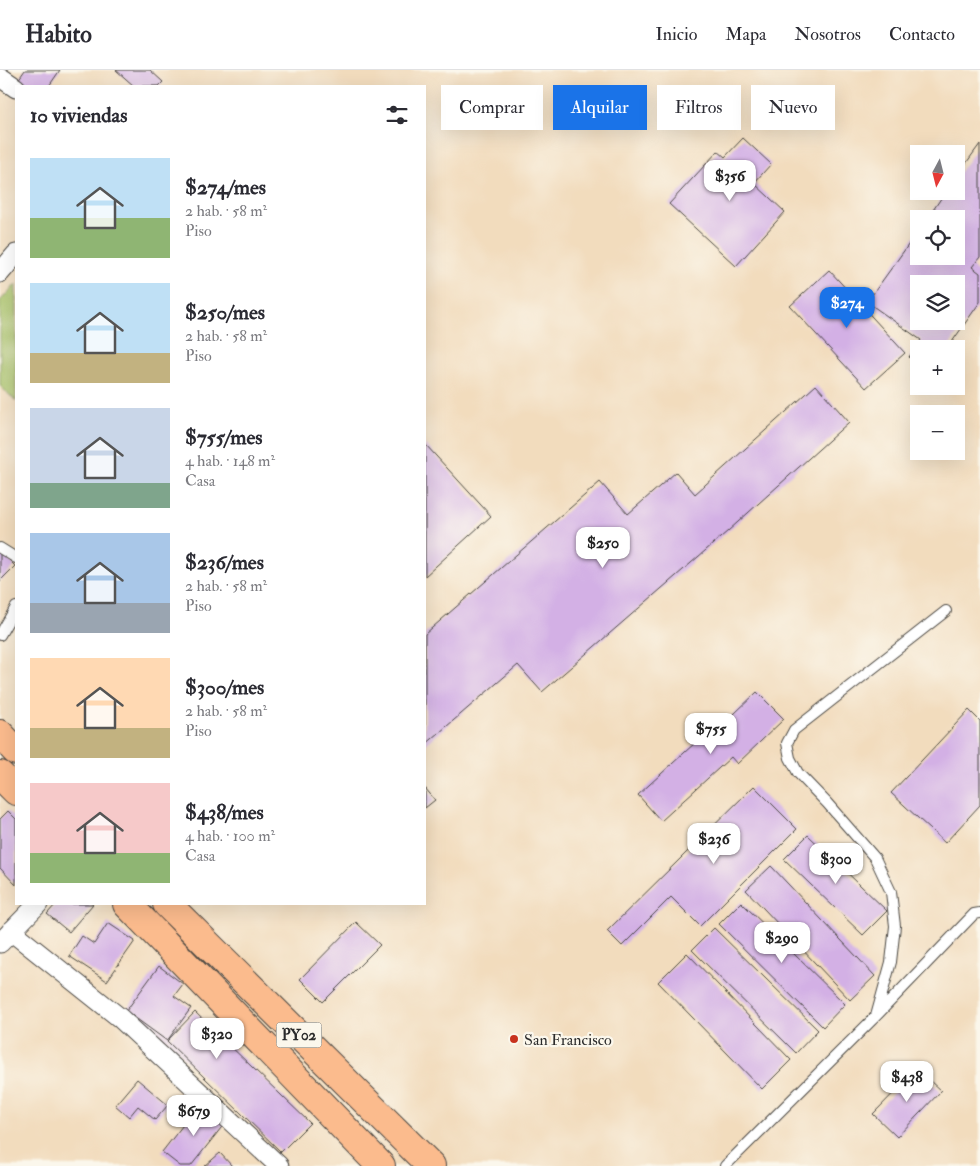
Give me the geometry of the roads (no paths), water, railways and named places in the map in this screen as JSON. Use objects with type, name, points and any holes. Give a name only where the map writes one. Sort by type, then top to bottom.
[{"type":"highway","points":[[0,734],[15,750]]},
{"type":"highway","points":[[0,775],[15,790]]},
{"type":"highway","name":"PY02","points":[[128,905],[381,1166]]},
{"type":"highway","name":"PY02","points":[[168,905],[430,1166]]},
{"type":"street","points":[[0,77],[15,87]]},
{"type":"street","points":[[0,273],[15,255]]},
{"type":"street","points":[[37,905],[6,937],[120,1018],[279,1166]]},
{"type":"lane","points":[[0,548],[15,557]]},
{"type":"lane","points":[[0,635],[15,608]]},
{"type":"lane","points":[[876,1016],[891,962],[895,926],[891,892],[875,858],[798,773],[790,758],[787,743],[794,730],[946,611]]},
{"type":"lane","points":[[725,1166],[876,1016],[974,914],[980,913]]},
{"type":"place","name":"San Francisco","points":[[514,1039]]}]
